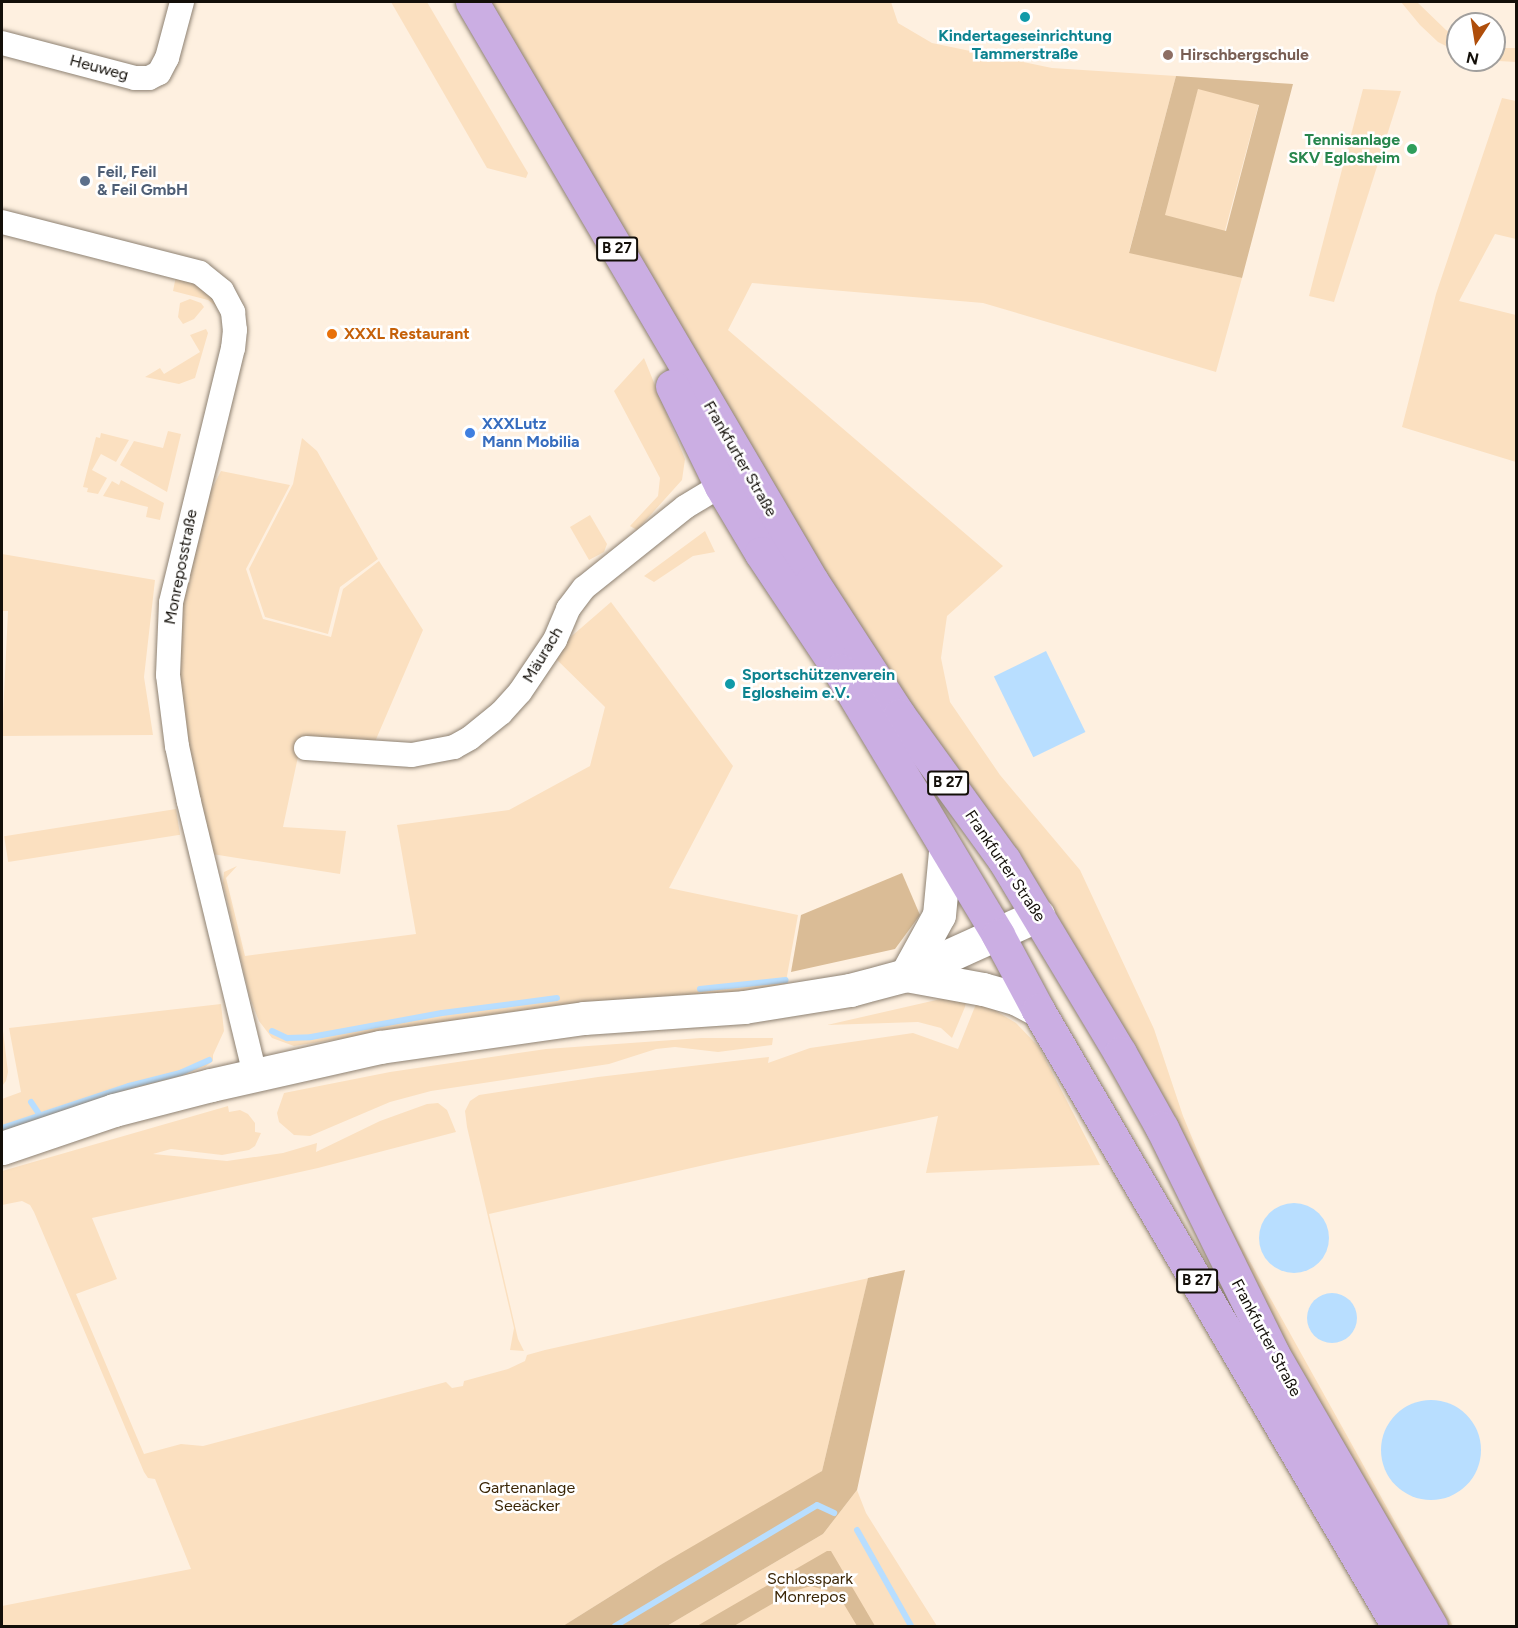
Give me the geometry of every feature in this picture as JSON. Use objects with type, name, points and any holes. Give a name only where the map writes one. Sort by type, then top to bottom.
[{"type":"main road","name":"Frankfurter Straße","points":[[449,2],[659,362],[733,478],[1004,861],[1038,915],[1162,1128],[1272,1352],[1431,1626]]},
{"type":"main road","name":"Frankfurter Straße","points":[[472,2],[733,478],[761,553],[839,670],[945,851],[998,935],[1038,1010],[1398,1626]]},
{"type":"main road","points":[[906,975],[939,915],[945,851]]},
{"type":"main road","points":[[2,1148],[114,1110],[380,1047],[584,1018],[744,1007],[850,990],[906,975],[1038,915]]},
{"type":"main road","points":[[906,975],[983,989],[1017,999],[1038,1010]]},
{"type":"street","name":"Heuweg","points":[[2,43],[135,78],[149,78],[159,73],[166,58],[182,2]]},
{"type":"street","name":"Monreposstraße","points":[[2,222],[200,273],[222,291],[233,312],[235,330],[233,348],[171,603],[168,675],[177,746],[189,802],[255,1075]]},
{"type":"street","name":"Mäurach","points":[[306,748],[412,755],[454,747],[470,738],[501,713],[520,692],[555,640],[568,609],[584,588],[686,507],[733,478]]},
{"type":"green space","points":[[391,2],[427,2],[528,173],[526,178],[487,168]]},
{"type":"green space","points":[[473,2],[891,2],[898,23],[932,43],[1052,68],[1176,76],[1129,252],[1242,278],[1216,372],[983,303],[752,283],[728,330],[1003,566],[947,616],[941,658],[950,702],[1000,775],[1080,870],[1154,1029],[1183,1116],[1224,1215],[1453,1626],[1431,1626],[1201,1211]]},
{"type":"green space","points":[[1401,2],[1417,2],[1446,30],[1446,46],[1438,42]]},
{"type":"green space","points":[[1506,48],[1516,48],[1516,62],[1506,61]]},
{"type":"green space","points":[[1198,88],[1259,104],[1225,232],[1164,216]]},
{"type":"green space","points":[[1363,89],[1401,91],[1334,302],[1309,296]]},
{"type":"green space","points":[[1502,98],[1516,101],[1516,239],[1495,234],[1459,301],[1516,315],[1516,462],[1402,427],[1436,294]]},
{"type":"green space","points":[[176,276],[210,291],[217,307],[208,300],[173,291]]},
{"type":"green space","points":[[190,299],[201,303],[204,307],[194,319],[183,324],[178,317],[180,303]]},
{"type":"green space","points":[[206,329],[208,333],[195,378],[179,384],[145,377],[160,368],[164,374],[200,352],[190,335]]},
{"type":"green space","points":[[644,358],[685,459],[682,480],[637,530],[630,526],[658,496],[660,478],[614,391]]},
{"type":"green space","points":[[168,431],[181,434],[167,492],[120,465],[134,441],[163,448]]},
{"type":"green space","points":[[101,433],[129,440],[116,462],[101,454],[92,470],[107,478],[98,494],[87,492],[88,488],[83,487],[96,437],[100,438]]},
{"type":"green space","points":[[302,438],[317,451],[378,559],[340,587],[328,634],[265,617],[249,569],[293,484]]},
{"type":"green space","points":[[221,471],[290,485],[246,569],[263,619],[331,637],[343,589],[379,561],[423,630],[374,744],[302,738],[283,827],[346,831],[340,874],[212,854],[180,710],[181,607],[195,522]]},
{"type":"green space","points":[[121,480],[164,503],[160,520],[146,517],[148,507],[103,496],[112,481],[119,485]]},
{"type":"green space","points":[[590,515],[607,544],[604,552],[589,560],[570,527]]},
{"type":"green space","points":[[705,531],[715,552],[693,556],[654,582],[644,576]]},
{"type":"green space","points":[[2,554],[155,580],[144,677],[153,735],[2,736],[8,611],[2,611]]},
{"type":"green space","points":[[611,602],[733,766],[669,888],[798,915],[785,987],[509,1012],[294,1046],[272,1038],[259,1021],[250,998],[223,883],[224,872],[237,866],[226,878],[245,956],[416,934],[397,825],[509,810],[590,766],[605,707],[551,654]]},
{"type":"green space","points":[[176,809],[180,835],[8,862],[4,836]]},
{"type":"green space","points":[[967,993],[965,1007],[952,1038],[941,1028],[918,1022],[827,1025]]},
{"type":"green space","points":[[221,1004],[224,1031],[213,1055],[213,1061],[205,1067],[2,1131],[2,1099],[21,1092],[9,1028]]},
{"type":"green space","points":[[976,1004],[986,1005],[1016,1023],[1039,1047],[1100,1165],[926,1173],[938,1116],[722,1161],[489,1214],[518,1339],[524,1351],[510,1350],[514,1328],[467,1127],[465,1111],[470,1101],[479,1095],[598,1077],[769,1057],[768,1063],[810,1048],[913,1033],[958,1049]]},
{"type":"green space","points":[[2,1023],[8,1072],[2,1086]]},
{"type":"green space","points":[[701,1038],[773,1038],[772,1045],[718,1052],[675,1047],[656,1049],[609,1064],[431,1091],[390,1102],[310,1136],[294,1135],[279,1122],[277,1113],[284,1093],[390,1072],[546,1049]]},
{"type":"green space","name":"Gartenanlage Seeäcker","points":[[438,1103],[447,1110],[456,1132],[318,1168],[92,1218],[117,1279],[76,1294],[144,1454],[181,1444],[203,1446],[446,1382],[452,1388],[463,1386],[464,1381],[508,1369],[525,1361],[527,1355],[545,1350],[905,1270],[868,1279],[822,1471],[780,1500],[662,1564],[563,1626],[2,1626],[2,1606],[191,1569],[155,1479],[148,1478],[144,1472],[34,1212],[30,1205],[22,1201],[2,1205],[2,1171],[228,1106],[229,1112],[240,1110],[248,1114],[255,1123],[255,1132],[261,1133],[255,1146],[249,1150],[222,1155],[171,1149],[153,1154],[227,1161],[283,1153],[317,1143],[316,1152],[380,1121],[427,1104]]},
{"type":"green space","name":"Schlosspark Monrepos","points":[[857,1490],[866,1513],[937,1626],[667,1626],[823,1534]]},
{"type":"shaded area","points":[[1176,76],[1293,84],[1242,278],[1129,253]],"holes":[[[1198,89],[1259,105],[1226,231],[1165,215]]]},
{"type":"shaded area","points":[[902,873],[920,915],[895,949],[791,972],[801,915]]},
{"type":"shaded area","points":[[905,1270],[857,1490],[823,1534],[667,1626],[563,1626],[662,1564],[822,1471],[868,1278]]},
{"type":"shaded area","points":[[827,1551],[831,1551],[875,1626],[857,1626],[842,1601],[828,1591],[811,1586],[794,1591],[734,1626],[697,1626]]},
{"type":"water","points":[[1046,651],[1085,732],[1033,757],[994,676]]},
{"type":"water","points":[[1301,1203],[1314,1209],[1323,1218],[1327,1224],[1329,1238],[1327,1252],[1319,1263],[1308,1271],[1287,1273],[1269,1263],[1261,1252],[1259,1231],[1269,1213],[1280,1205]]},
{"type":"water","points":[[1327,1293],[1337,1293],[1350,1300],[1357,1313],[1357,1323],[1350,1336],[1337,1343],[1327,1343],[1318,1339],[1311,1332],[1307,1323],[1307,1313],[1311,1304],[1318,1297]]},
{"type":"water","points":[[1431,1400],[1450,1404],[1466,1415],[1477,1431],[1481,1450],[1477,1469],[1466,1485],[1450,1496],[1431,1500],[1412,1496],[1396,1485],[1385,1469],[1381,1450],[1385,1431],[1396,1415],[1412,1404]]},
{"type":"waterway","points":[[700,989],[786,980]]},
{"type":"waterway","points":[[272,1031],[287,1038],[311,1037],[442,1013],[557,998]]},
{"type":"waterway","points":[[2,1128],[129,1086],[180,1073],[209,1060]]},
{"type":"waterway","points":[[31,1102],[39,1114]]},
{"type":"waterway","points":[[615,1626],[817,1505],[834,1513]]},
{"type":"waterway","points":[[857,1530],[911,1626]]},
{"type":"place","name":"Kindertageseinrichtung Tammerstraße","points":[[1025,17]]},
{"type":"place","name":"Hirschbergschule","points":[[1168,55]]},
{"type":"place","name":"Tennisanlage SKV Eglosheim","points":[[1412,149]]},
{"type":"place","name":"Feil, Feil & Feil GmbH","points":[[85,181]]},
{"type":"place","name":"XXXL Restaurant","points":[[332,334]]},
{"type":"place","name":"XXXLutz Mann Mobilia","points":[[470,433]]},
{"type":"place","name":"Sportschützenverein Eglosheim e.V.","points":[[730,684]]}]
